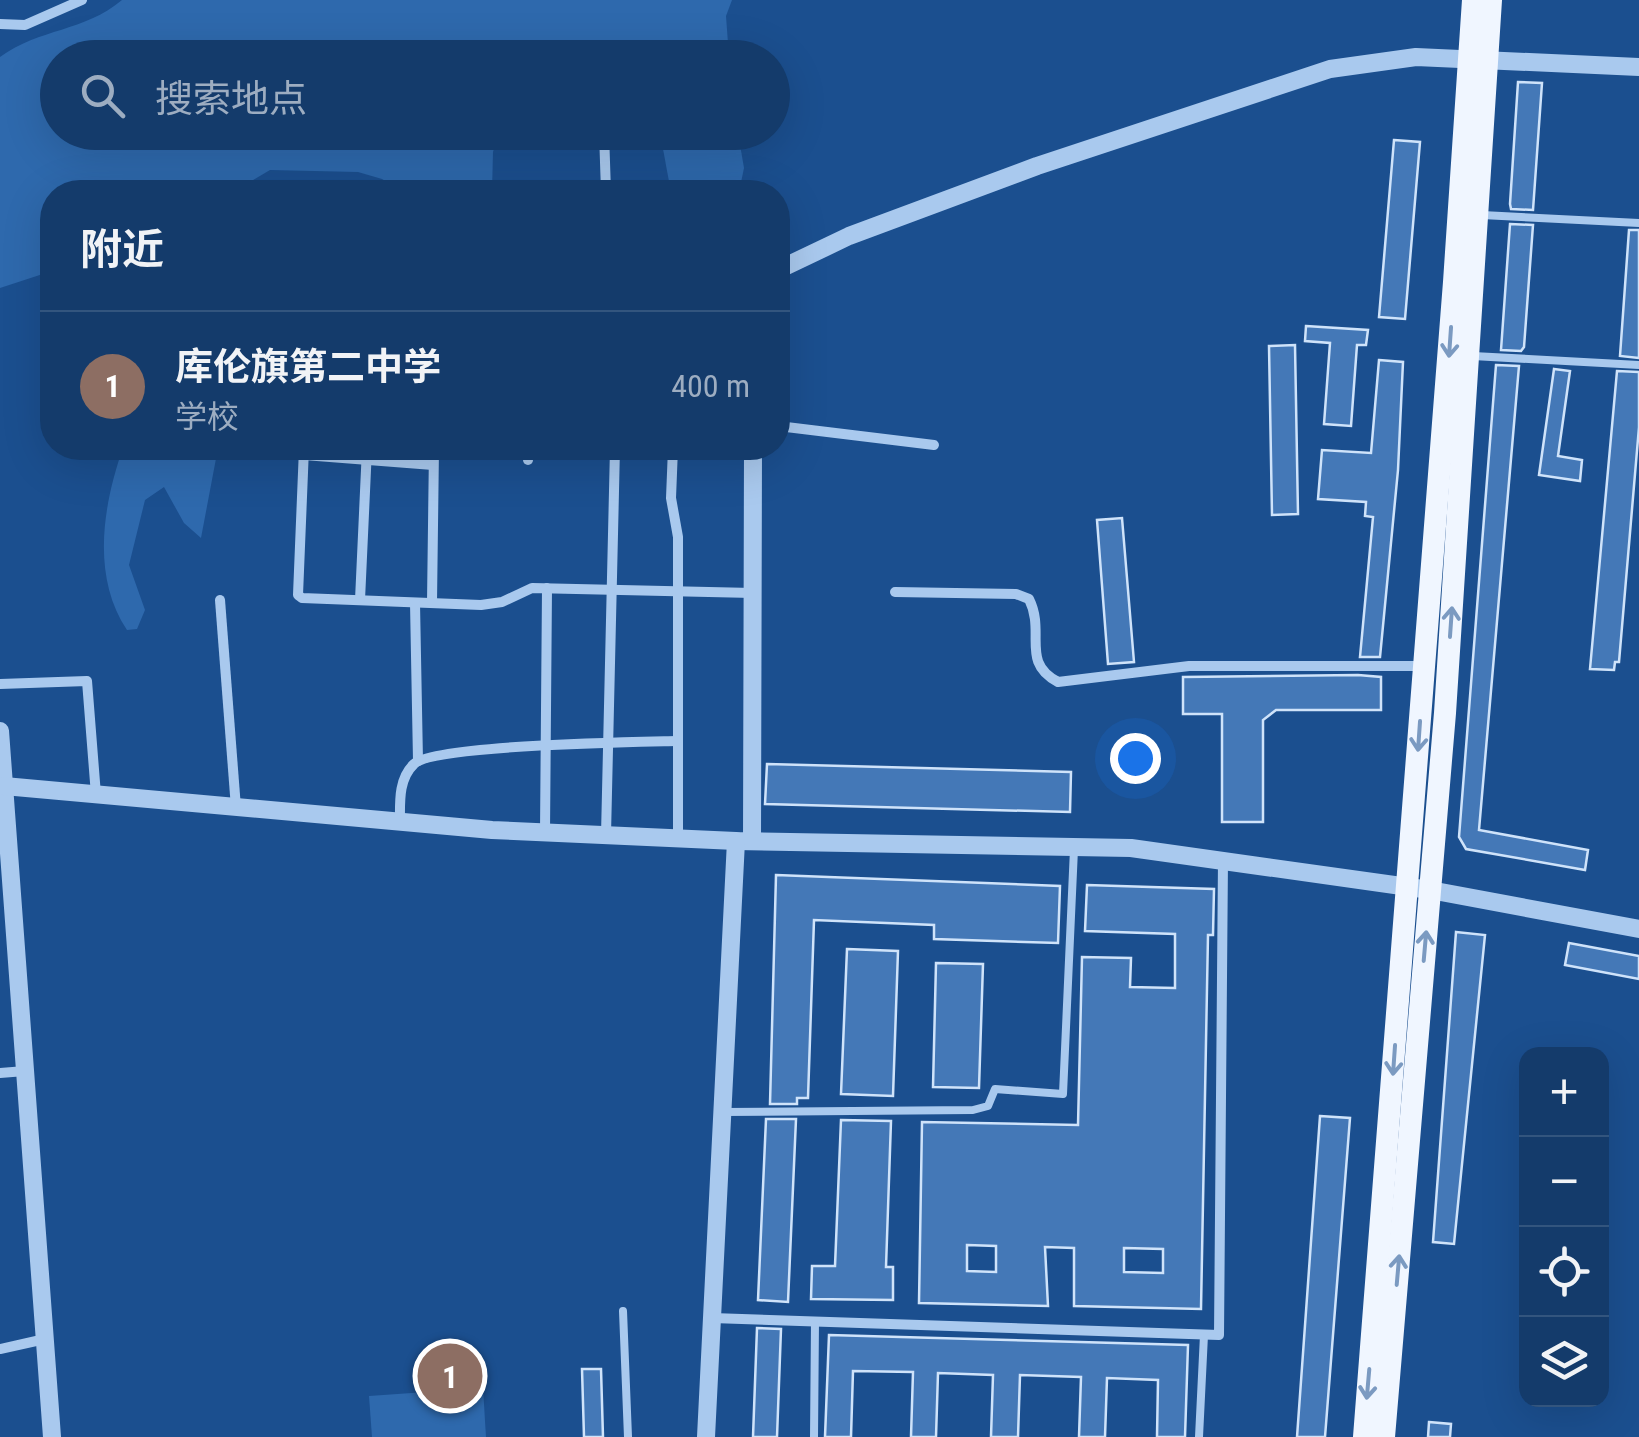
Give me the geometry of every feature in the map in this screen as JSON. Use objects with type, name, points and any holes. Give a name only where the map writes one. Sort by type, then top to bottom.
[{"type":"main road","points":[[1364,1437],[1468,356],[1477,215],[1478,58],[1473,0]]},
{"type":"main road","points":[[1384,1437],[1419,888],[1425,666],[1478,58],[1491,0]]},
{"type":"street","points":[[0,24],[24,25],[82,0]]},
{"type":"street","points":[[790,264],[850,236],[980,187],[1292,79],[1376,60],[1478,58],[1639,66]]},
{"type":"street","points":[[605,150],[606,180]]},
{"type":"street","points":[[790,427],[934,445]]},
{"type":"street","points":[[304,460],[298,594],[302,598],[481,605],[502,602],[532,588],[753,592]]},
{"type":"street","points":[[360,600],[367,460]]},
{"type":"street","points":[[404,460],[434,465]]},
{"type":"street","points":[[432,603],[434,460]]},
{"type":"street","points":[[606,834],[615,460]]},
{"type":"street","points":[[673,460],[671,498],[678,537],[678,838]]},
{"type":"street","points":[[706,1437],[722,1112],[744,841],[753,592],[753,460]]},
{"type":"street","points":[[545,832],[547,588]]},
{"type":"street","points":[[895,592],[1016,594],[1029,599],[1035,612],[1038,665],[1043,674],[1058,682],[1189,666],[1425,666]]},
{"type":"street","points":[[220,600],[236,808]]},
{"type":"street","points":[[415,602],[418,761]]},
{"type":"street","points":[[0,684],[87,681],[96,795]]},
{"type":"street","points":[[0,731],[52,1437]]},
{"type":"street","points":[[400,822],[404,778],[428,755],[676,741]]},
{"type":"street","points":[[4,786],[545,832],[744,841],[1131,848],[1419,888],[1639,929]]},
{"type":"street","points":[[712,1318],[1219,1335],[1223,859]]},
{"type":"street","points":[[0,1073],[25,1071]]},
{"type":"street","points":[[0,1349],[45,1339]]},
{"type":"lane","points":[[1477,215],[1639,223]]},
{"type":"lane","points":[[1468,356],[1639,365]]},
{"type":"lane","points":[[722,1112],[973,1110],[988,1106],[994,1089],[1064,1094],[1074,846]]},
{"type":"lane","points":[[623,1311],[628,1437]]},
{"type":"lane","points":[[814,1437],[815,1322]]},
{"type":"lane","points":[[1199,1437],[1204,1335]]},
{"type":"shaded area","points":[[122,0],[732,0],[726,16],[728,40],[40,40],[40,150],[494,150],[492,180],[384,180],[358,172],[270,170],[253,180],[40,180],[40,275],[0,288],[0,57],[31,40],[107,10]]},
{"type":"shaded area","points":[[663,150],[741,150],[742,180],[669,180]]},
{"type":"shaded area","points":[[120,460],[216,460],[201,538],[184,523],[164,487],[145,500],[129,565],[145,610],[137,629],[127,630],[108,587],[104,540],[110,493]]},
{"type":"shaded area","points":[[483,1388],[486,1437],[372,1437],[369,1396]]},
{"type":"building","points":[[1518,82],[1542,83],[1533,210],[1511,209],[1510,204]]},
{"type":"building","points":[[1394,140],[1420,142],[1405,319],[1379,317]]},
{"type":"building","points":[[1510,224],[1533,225],[1521,351],[1501,350]]},
{"type":"building","points":[[1629,230],[1639,230],[1639,358],[1620,356]]},
{"type":"building","points":[[1306,326],[1368,330],[1366,345],[1357,345],[1351,426],[1324,424],[1330,343],[1305,341]]},
{"type":"building","points":[[1295,345],[1298,514],[1272,515],[1269,346]]},
{"type":"building","points":[[1379,360],[1403,362],[1398,470],[1380,657],[1360,657],[1373,517],[1365,516],[1366,502],[1318,499],[1322,450],[1371,453]]},
{"type":"building","points":[[1496,365],[1519,366],[1479,830],[1588,850],[1585,870],[1466,849],[1459,837]]},
{"type":"building","points":[[1554,369],[1570,371],[1558,456],[1582,460],[1580,481],[1539,475]]},
{"type":"building","points":[[1617,371],[1639,372],[1639,427],[1619,662],[1615,662],[1614,670],[1590,669]]},
{"type":"building","points":[[1122,518],[1134,662],[1108,664],[1097,520]]},
{"type":"building","points":[[1183,677],[1381,677],[1381,710],[1276,710],[1263,720],[1263,822],[1222,822],[1222,714],[1183,714]]},
{"type":"building","points":[[767,764],[1071,772],[1070,812],[765,804]]},
{"type":"building","points":[[776,875],[1060,886],[1058,943],[934,939],[934,925],[814,920],[808,1098],[797,1098],[797,1104],[770,1104]]},
{"type":"building","points":[[1087,885],[1214,889],[1213,935],[1208,935],[1201,1309],[1074,1306],[1074,1248],[1045,1247],[1048,1306],[919,1303],[922,1122],[1078,1125],[1082,957],[1131,958],[1130,987],[1175,988],[1175,934],[1085,931]],"holes":[[[967,1245],[996,1246],[996,1272],[967,1271]],[[1124,1248],[1163,1249],[1163,1273],[1124,1272]]]},
{"type":"building","points":[[1456,932],[1485,935],[1454,1244],[1433,1242]]},
{"type":"building","points":[[1569,943],[1639,956],[1639,979],[1565,965]]},
{"type":"building","points":[[847,949],[898,951],[893,1096],[841,1094]]},
{"type":"building","points":[[936,963],[983,964],[979,1088],[933,1087]]},
{"type":"building","points":[[1320,1116],[1350,1118],[1325,1437],[1297,1437]]},
{"type":"building","points":[[766,1119],[796,1119],[788,1302],[758,1300]]},
{"type":"building","points":[[841,1120],[891,1121],[886,1267],[893,1267],[893,1300],[811,1299],[812,1266],[835,1266]]},
{"type":"building","points":[[757,1328],[781,1329],[777,1437],[753,1437]]},
{"type":"building","points":[[829,1335],[1188,1345],[1185,1437],[1157,1437],[1158,1380],[1107,1378],[1105,1437],[1079,1437],[1081,1377],[1020,1375],[1018,1437],[991,1437],[993,1375],[938,1373],[936,1437],[911,1437],[913,1372],[853,1371],[851,1437],[825,1437]]},
{"type":"building","points":[[582,1369],[601,1369],[603,1437],[584,1437]]},
{"type":"building","points":[[1429,1422],[1451,1424],[1450,1437],[1428,1437]]},
{"type":"place","name":"库伦旗第二中学","points":[[450,1376]]}]
